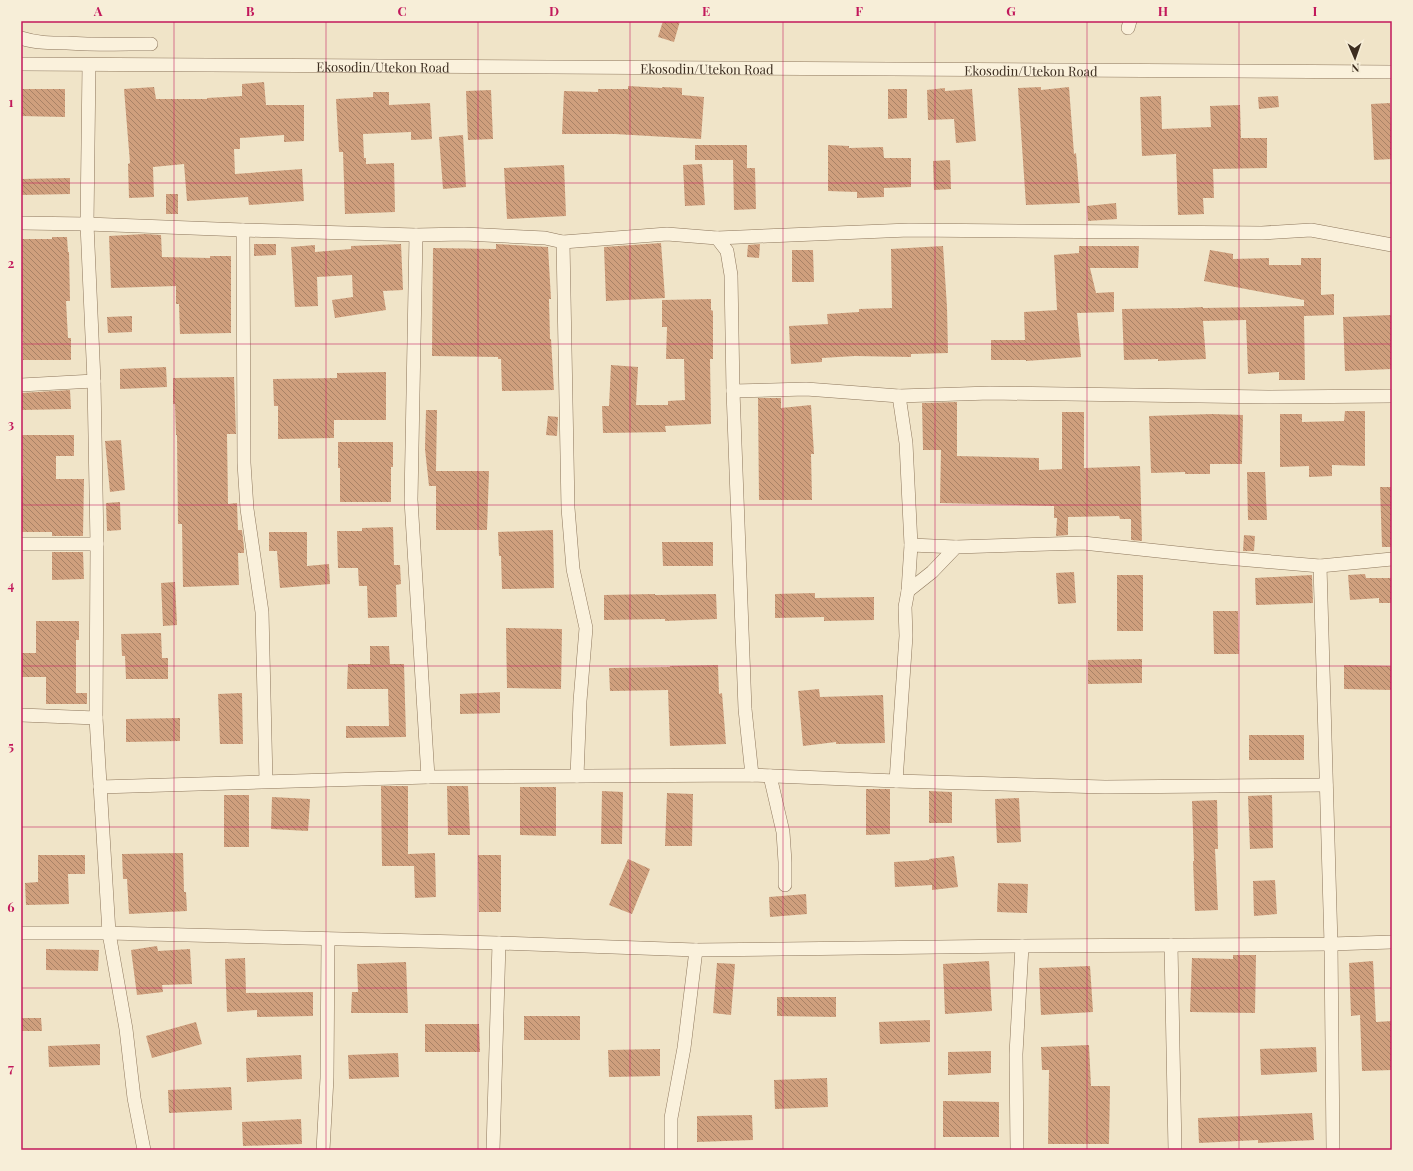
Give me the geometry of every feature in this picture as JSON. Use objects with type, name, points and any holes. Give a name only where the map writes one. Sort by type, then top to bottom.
[{"type":"street","points":[[21,38],[32,41],[70,44],[151,44]]},
{"type":"street","name":"Ekosodin/Utekon Road","points":[[21,64],[1392,72]]},
{"type":"street","points":[[89,65],[87,224],[94,381],[97,544],[96,718],[109,933],[126,1029],[134,1098],[144,1150]]},
{"type":"street","points":[[21,223],[243,230],[464,234],[545,238],[563,242],[667,234],[717,238],[909,230],[1262,233],[1311,230],[1392,245]]},
{"type":"street","points":[[243,230],[245,471],[247,509],[262,612],[266,781]]},
{"type":"street","points":[[416,234],[411,500],[428,776]]},
{"type":"street","points":[[717,238],[726,251],[731,275],[733,391],[745,709],[752,775]]},
{"type":"street","points":[[563,242],[568,508],[573,569],[586,628],[580,700],[577,776]]},
{"type":"street","points":[[21,385],[94,381]]},
{"type":"street","points":[[733,391],[806,389],[899,396],[990,393],[1268,397],[1392,396]]},
{"type":"street","points":[[896,781],[906,636],[905,607],[908,590],[911,546],[906,443],[899,396]]},
{"type":"street","points":[[911,546],[956,547],[1083,543],[1320,566],[1392,559]]},
{"type":"street","points":[[21,544],[97,544]]},
{"type":"street","points":[[908,590],[932,572],[956,547]]},
{"type":"street","points":[[1320,566],[1331,944],[1333,1150]]},
{"type":"street","points":[[21,715],[96,718]]},
{"type":"street","points":[[100,787],[428,776],[752,775],[1104,787],[1326,784]]},
{"type":"street","points":[[770,776],[783,832],[785,885]]},
{"type":"street","points":[[21,933],[109,933],[328,938],[696,950],[1331,944],[1392,942]]},
{"type":"street","points":[[323,1150],[327,1078],[328,938]]},
{"type":"street","points":[[493,1150],[499,943]]},
{"type":"street","points":[[1171,945],[1174,1150]]},
{"type":"street","points":[[1017,1150],[1016,1054],[1022,946]]},
{"type":"street","points":[[671,1150],[671,1118],[684,1048],[696,950]]},
{"type":"building","points":[[663,21],[680,21],[674,42],[658,37]]},
{"type":"building","points":[[264,82],[266,105],[304,105],[304,141],[284,142],[284,135],[240,138],[240,149],[234,149],[235,174],[302,169],[304,201],[249,205],[248,197],[187,201],[184,164],[153,167],[154,197],[129,198],[128,164],[130,163],[124,89],[154,87],[156,99],[207,99],[242,96],[242,84]]},
{"type":"building","points":[[628,86],[682,88],[682,95],[704,97],[701,139],[615,134],[562,134],[564,91],[598,92],[598,89],[628,89]]},
{"type":"building","points":[[1041,87],[1041,90],[1069,87],[1074,154],[1076,153],[1080,203],[1026,205],[1018,88]]},
{"type":"building","points":[[945,88],[945,91],[972,89],[976,141],[956,143],[954,119],[928,120],[927,90]]},
{"type":"building","points":[[21,89],[65,89],[65,117],[21,116]]},
{"type":"building","points":[[888,89],[907,89],[907,118],[888,119]]},
{"type":"building","points":[[491,90],[493,139],[468,140],[466,91]]},
{"type":"building","points":[[373,92],[389,92],[389,105],[430,103],[432,139],[411,140],[411,132],[363,134],[364,158],[366,158],[366,164],[394,163],[395,212],[345,214],[343,152],[339,152],[336,99],[373,97]]},
{"type":"building","points":[[1161,96],[1162,129],[1211,127],[1210,106],[1240,105],[1241,138],[1267,138],[1267,168],[1213,169],[1214,198],[1203,198],[1204,214],[1178,215],[1176,154],[1142,156],[1140,97]]},
{"type":"building","points":[[1278,96],[1279,107],[1259,109],[1258,97]]},
{"type":"building","points":[[1390,103],[1392,159],[1374,160],[1371,104]]},
{"type":"building","points":[[463,135],[466,187],[443,189],[439,137]]},
{"type":"building","points":[[695,145],[747,145],[747,168],[755,168],[756,209],[734,210],[733,160],[695,160]]},
{"type":"building","points":[[828,145],[849,146],[849,148],[883,147],[884,158],[911,158],[911,187],[884,188],[884,197],[857,198],[857,192],[828,191]]},
{"type":"building","points":[[950,160],[951,189],[934,190],[933,161]]},
{"type":"building","points":[[702,164],[705,205],[685,206],[683,165]]},
{"type":"building","points":[[564,165],[566,216],[507,219],[504,168]]},
{"type":"building","points":[[70,178],[70,194],[21,195],[21,179]]},
{"type":"building","points":[[166,194],[178,194],[178,214],[166,214]]},
{"type":"building","points":[[1116,203],[1117,219],[1088,221],[1087,206]]},
{"type":"building","points":[[145,234],[161,235],[162,257],[210,258],[210,256],[231,256],[231,333],[180,334],[179,304],[176,304],[176,286],[111,288],[109,236]]},
{"type":"building","points":[[52,237],[67,237],[69,252],[70,301],[66,301],[68,338],[71,338],[71,360],[23,360],[23,332],[21,332],[21,239],[52,239]]},
{"type":"building","points":[[661,243],[665,298],[606,301],[604,247]]},
{"type":"building","points":[[254,244],[276,244],[276,255],[254,256]]},
{"type":"building","points":[[401,244],[403,290],[383,291],[386,310],[335,318],[332,300],[353,297],[352,275],[317,277],[318,306],[295,307],[291,247],[315,245],[315,252],[351,249],[351,246]]},
{"type":"building","points":[[496,244],[548,247],[551,299],[549,299],[550,339],[554,390],[502,391],[501,359],[498,359],[498,357],[432,356],[433,248],[496,249]]},
{"type":"building","points":[[760,244],[759,258],[747,257],[748,245]]},
{"type":"building","points":[[943,246],[948,353],[911,354],[911,357],[855,356],[822,358],[822,362],[791,364],[789,326],[828,324],[827,314],[859,312],[859,309],[892,308],[891,249]]},
{"type":"building","points":[[1079,246],[1139,246],[1138,268],[1090,268],[1096,293],[1114,292],[1114,312],[1077,313],[1081,357],[1026,361],[991,360],[991,340],[1025,340],[1024,312],[1057,310],[1054,255],[1079,253]]},
{"type":"building","points":[[792,250],[813,250],[814,282],[792,282]]},
{"type":"building","points":[[1210,250],[1233,254],[1233,259],[1269,258],[1269,265],[1301,265],[1301,258],[1321,258],[1321,295],[1334,294],[1334,315],[1304,316],[1305,380],[1279,380],[1279,372],[1248,374],[1246,320],[1203,321],[1206,359],[1158,361],[1158,359],[1124,360],[1122,309],[1304,306],[1304,300],[1204,281]]},
{"type":"building","points":[[711,299],[711,310],[713,311],[713,359],[710,359],[711,424],[665,426],[666,432],[603,433],[602,406],[609,406],[611,365],[638,367],[636,405],[668,405],[668,401],[685,400],[684,359],[666,359],[667,327],[662,327],[662,300]]},
{"type":"building","points":[[1392,315],[1392,369],[1345,371],[1343,317]]},
{"type":"building","points":[[132,316],[132,332],[108,333],[107,317]]},
{"type":"building","points":[[166,367],[167,387],[120,389],[120,369]]},
{"type":"building","points":[[386,372],[386,420],[334,420],[334,438],[278,439],[278,406],[274,406],[273,379],[337,378],[337,373]]},
{"type":"building","points":[[234,377],[236,434],[227,434],[228,504],[237,503],[238,530],[242,530],[244,553],[238,553],[239,585],[183,587],[182,524],[178,524],[177,435],[175,404],[173,404],[173,378]]},
{"type":"building","points":[[70,390],[71,409],[22,410],[21,393]]},
{"type":"building","points":[[758,398],[781,398],[781,408],[811,405],[814,454],[811,454],[812,500],[759,500]]},
{"type":"building","points":[[957,402],[957,456],[1039,458],[1039,470],[1062,469],[1062,412],[1084,412],[1084,468],[1140,466],[1142,541],[1131,540],[1131,519],[1120,519],[1119,516],[1068,517],[1068,535],[1056,536],[1057,518],[1054,518],[1054,506],[940,503],[941,450],[923,450],[922,403]]},
{"type":"building","points":[[426,410],[437,410],[436,471],[489,471],[487,530],[436,530],[436,486],[429,486],[425,449]]},
{"type":"building","points":[[1345,411],[1365,411],[1365,466],[1332,465],[1332,476],[1309,477],[1309,466],[1280,467],[1280,414],[1302,414],[1302,422],[1344,421]]},
{"type":"building","points":[[1212,414],[1243,415],[1242,464],[1210,464],[1210,474],[1185,474],[1185,472],[1151,473],[1149,416]]},
{"type":"building","points":[[548,416],[558,417],[557,436],[546,435]]},
{"type":"building","points":[[22,435],[74,435],[74,456],[56,456],[56,479],[84,479],[83,536],[52,536],[52,532],[21,532],[21,476],[23,476]]},
{"type":"building","points":[[121,440],[125,490],[110,492],[105,441]]},
{"type":"building","points":[[338,442],[393,442],[391,502],[340,502]]},
{"type":"building","points":[[1247,472],[1265,472],[1267,520],[1248,520]]},
{"type":"building","points":[[1380,487],[1392,487],[1392,547],[1382,547]]},
{"type":"building","points":[[120,502],[121,530],[107,531],[106,503]]},
{"type":"building","points":[[393,527],[394,565],[400,565],[401,584],[396,585],[397,617],[368,618],[367,586],[359,586],[358,568],[338,568],[337,531],[362,531],[362,528]]},
{"type":"building","points":[[553,530],[554,588],[502,589],[501,556],[499,556],[498,532]]},
{"type":"building","points":[[269,532],[307,532],[307,566],[329,564],[330,584],[280,588],[277,551],[269,551]]},
{"type":"building","points":[[1244,535],[1255,536],[1254,551],[1243,551]]},
{"type":"building","points":[[662,542],[713,542],[713,566],[663,566]]},
{"type":"building","points":[[52,552],[83,552],[84,579],[52,580]]},
{"type":"building","points":[[1074,572],[1076,603],[1058,604],[1056,573]]},
{"type":"building","points":[[1365,574],[1366,578],[1392,578],[1392,603],[1379,603],[1379,598],[1350,600],[1348,575]]},
{"type":"building","points":[[1117,575],[1143,575],[1143,631],[1117,631]]},
{"type":"building","points":[[1312,575],[1313,603],[1256,605],[1255,578]]},
{"type":"building","points":[[175,582],[177,625],[163,626],[161,583]]},
{"type":"building","points":[[815,593],[815,598],[874,597],[874,620],[824,621],[824,617],[775,618],[775,594]]},
{"type":"building","points":[[716,594],[717,619],[665,621],[665,619],[604,620],[604,595]]},
{"type":"building","points":[[1213,611],[1238,611],[1239,654],[1214,654]]},
{"type":"building","points":[[36,621],[79,621],[79,640],[76,640],[76,693],[87,693],[87,704],[46,704],[46,677],[22,677],[22,653],[36,653]]},
{"type":"building","points":[[506,628],[562,629],[561,689],[507,688]]},
{"type":"building","points":[[161,633],[162,658],[168,658],[168,679],[126,679],[125,656],[122,656],[121,634]]},
{"type":"building","points":[[370,646],[389,646],[390,664],[404,664],[406,737],[346,738],[346,726],[389,726],[388,689],[347,689],[348,664],[370,664]]},
{"type":"building","points":[[1142,659],[1142,683],[1088,684],[1088,660]]},
{"type":"building","points":[[718,665],[719,694],[722,693],[726,744],[670,746],[668,690],[610,691],[609,668]]},
{"type":"building","points":[[1344,665],[1392,666],[1392,690],[1344,689]]},
{"type":"building","points":[[819,689],[820,697],[883,695],[885,743],[836,744],[836,742],[803,746],[798,691]]},
{"type":"building","points":[[500,692],[500,713],[460,714],[460,694]]},
{"type":"building","points":[[242,693],[243,744],[220,744],[218,694]]},
{"type":"building","points":[[180,718],[180,741],[126,742],[126,719]]},
{"type":"building","points":[[1249,735],[1304,735],[1304,760],[1249,760]]},
{"type":"building","points":[[381,786],[408,786],[408,854],[435,853],[436,897],[415,898],[414,866],[382,866]]},
{"type":"building","points":[[447,786],[468,786],[470,835],[448,835]]},
{"type":"building","points":[[520,787],[556,787],[556,836],[520,835]]},
{"type":"building","points":[[866,789],[890,789],[890,834],[866,835]]},
{"type":"building","points":[[602,791],[623,792],[622,844],[601,844]]},
{"type":"building","points":[[929,791],[952,792],[952,823],[929,823]]},
{"type":"building","points":[[667,793],[693,794],[692,846],[665,846]]},
{"type":"building","points":[[224,795],[249,795],[249,847],[224,847]]},
{"type":"building","points":[[1272,795],[1273,848],[1250,849],[1248,796]]},
{"type":"building","points":[[272,797],[310,799],[308,831],[271,829]]},
{"type":"building","points":[[1019,798],[1021,842],[997,843],[995,799]]},
{"type":"building","points":[[1217,800],[1218,849],[1215,849],[1218,910],[1195,911],[1192,801]]},
{"type":"building","points":[[183,853],[184,892],[186,892],[187,911],[129,914],[127,879],[123,879],[122,854]]},
{"type":"building","points":[[38,855],[85,855],[85,874],[68,874],[69,904],[26,905],[25,883],[38,882]]},
{"type":"building","points":[[478,855],[501,855],[501,912],[479,912]]},
{"type":"building","points":[[954,856],[958,887],[932,890],[932,885],[895,887],[894,862],[929,860]]},
{"type":"building","points":[[628,859],[650,869],[632,914],[609,905]]},
{"type":"building","points":[[1275,880],[1277,914],[1254,916],[1253,881]]},
{"type":"building","points":[[998,883],[1028,884],[1027,913],[997,912]]},
{"type":"building","points":[[806,894],[807,914],[770,917],[769,897]]},
{"type":"building","points":[[157,946],[158,951],[190,949],[192,984],[162,985],[163,992],[137,995],[131,950]]},
{"type":"building","points":[[46,949],[99,950],[98,971],[46,970]]},
{"type":"building","points":[[1233,955],[1256,955],[1255,1013],[1190,1012],[1192,958],[1233,959]]},
{"type":"building","points":[[245,958],[246,993],[313,992],[313,1016],[257,1017],[257,1010],[227,1012],[225,959]]},
{"type":"building","points":[[989,961],[992,1011],[945,1014],[943,964]]},
{"type":"building","points":[[1373,961],[1376,1022],[1392,1021],[1392,1070],[1362,1071],[1360,1015],[1351,1016],[1349,963]]},
{"type":"building","points":[[406,962],[408,1013],[351,1013],[352,992],[358,992],[357,964]]},
{"type":"building","points":[[717,963],[735,964],[731,1015],[713,1013]]},
{"type":"building","points":[[1090,966],[1093,1012],[1041,1015],[1039,968]]},
{"type":"building","points":[[777,997],[836,997],[836,1017],[777,1016]]},
{"type":"building","points":[[524,1016],[580,1016],[580,1040],[524,1040]]},
{"type":"building","points":[[21,1018],[41,1018],[42,1031],[21,1031]]},
{"type":"building","points":[[930,1020],[930,1042],[880,1044],[879,1022]]},
{"type":"building","points":[[196,1022],[202,1044],[152,1058],[146,1036]]},
{"type":"building","points":[[425,1024],[479,1024],[480,1052],[425,1052]]},
{"type":"building","points":[[100,1044],[100,1065],[49,1067],[48,1046]]},
{"type":"building","points":[[1089,1045],[1091,1086],[1110,1086],[1109,1144],[1048,1144],[1049,1070],[1042,1070],[1041,1047]]},
{"type":"building","points":[[1316,1047],[1317,1072],[1261,1075],[1260,1049]]},
{"type":"building","points":[[660,1049],[660,1076],[609,1077],[608,1050]]},
{"type":"building","points":[[991,1051],[991,1073],[948,1075],[948,1052]]},
{"type":"building","points":[[398,1053],[399,1077],[349,1079],[348,1055]]},
{"type":"building","points":[[301,1055],[302,1079],[247,1082],[246,1058]]},
{"type":"building","points":[[827,1078],[828,1107],[775,1109],[774,1080]]},
{"type":"building","points":[[231,1087],[232,1110],[169,1113],[168,1090]]},
{"type":"building","points":[[943,1101],[999,1102],[999,1137],[943,1137]]},
{"type":"building","points":[[1312,1113],[1314,1140],[1258,1143],[1258,1140],[1199,1143],[1198,1118]]},
{"type":"building","points":[[752,1115],[753,1140],[697,1142],[697,1116]]},
{"type":"building","points":[[301,1119],[302,1144],[243,1146],[242,1122]]}]
